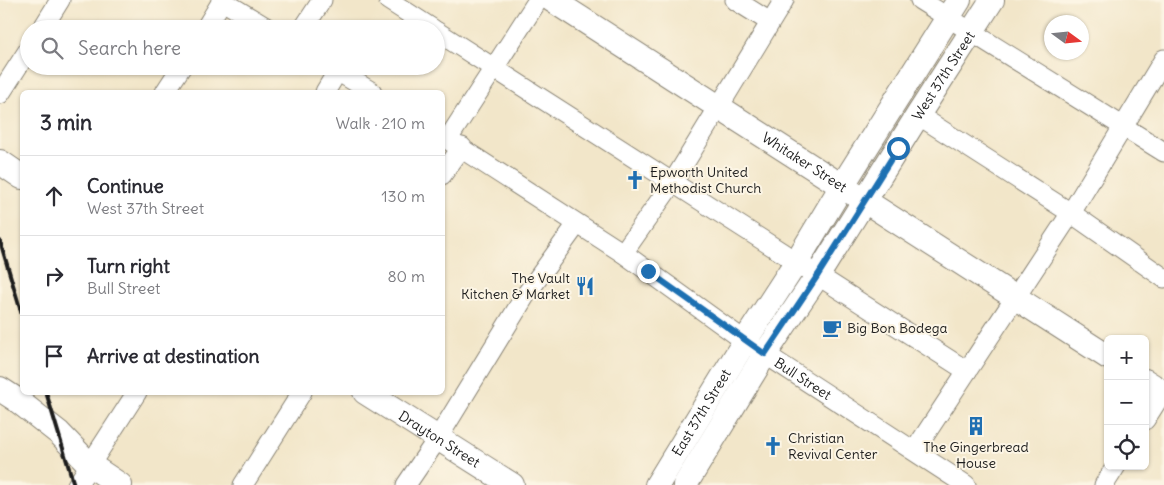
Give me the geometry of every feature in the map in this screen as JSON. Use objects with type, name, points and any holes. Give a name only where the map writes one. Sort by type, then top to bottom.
[{"type":"main road","name":"Whitaker Street","points":[[552,0],[1104,354]]},
{"type":"main road","name":"West 37th Street","points":[[765,354],[818,275],[992,0]]},
{"type":"main road","name":"West 37th Street","points":[[745,341],[797,261],[953,9]]},
{"type":"main road","points":[[0,162],[20,176]]},
{"type":"main road","name":"East 37th Street","points":[[657,485],[745,341]]},
{"type":"main road","name":"East 37th Street","points":[[685,485],[765,354]]},
{"type":"main road","points":[[0,389],[17,400],[58,434],[90,465],[120,485]]},
{"type":"main road","name":"Drayton Street","points":[[370,395],[512,485]]},
{"type":"street","points":[[48,20],[60,0]]},
{"type":"street","points":[[210,20],[222,0],[254,20]]},
{"type":"street","points":[[309,20],[322,0]]},
{"type":"street","points":[[388,0],[419,20]]},
{"type":"street","points":[[445,164],[451,141],[538,0]]},
{"type":"street","points":[[735,0],[770,22]]},
{"type":"street","points":[[624,253],[673,182],[784,0]]},
{"type":"street","points":[[920,0],[953,9],[972,33],[1164,152]]},
{"type":"street","points":[[445,36],[967,371]]},
{"type":"street","points":[[914,450],[1016,298],[1164,59]]},
{"type":"street","points":[[0,94],[20,63]]},
{"type":"street","points":[[167,90],[176,75]]},
{"type":"street","points":[[326,90],[331,75]]},
{"type":"street","points":[[343,75],[369,90]]},
{"type":"street","points":[[918,115],[1070,213],[1164,278]]},
{"type":"street","name":"Bull Street","points":[[451,141],[624,253],[745,341],[966,485]]},
{"type":"street","points":[[406,485],[438,438],[525,296],[577,224]]},
{"type":"street","points":[[1149,411],[1159,389]]},
{"type":"street","points":[[77,485],[135,395]]},
{"type":"street","points":[[243,485],[300,395]]},
{"type":"street","points":[[1104,485],[1113,470]]},
{"type":"railway","points":[[0,241],[20,308]]},
{"type":"railway","points":[[47,395],[74,485]]},
{"type":"place","name":"Epworth United Methodist Church","points":[[635,180]]},
{"type":"place","name":"The Vault Kitchen & Market","points":[[585,286]]},
{"type":"place","name":"Big Bon Bodega","points":[[832,328]]},
{"type":"place","name":"The Gingerbread House","points":[[976,426]]},
{"type":"place","name":"Christian Revival Center","points":[[773,446]]},
{"type":"route","points":[[648,271],[765,354],[818,275],[898,148]]}]
